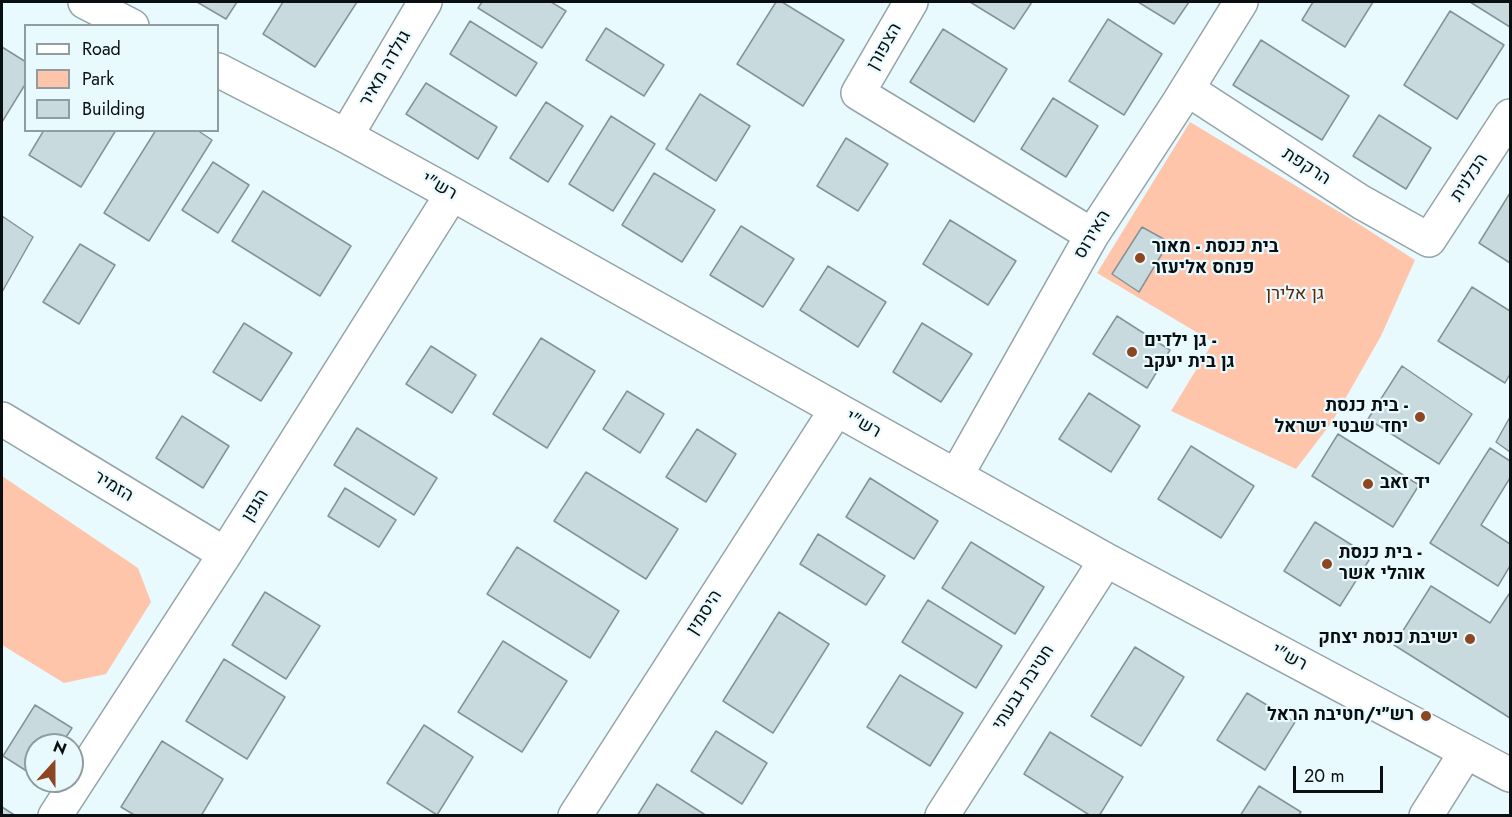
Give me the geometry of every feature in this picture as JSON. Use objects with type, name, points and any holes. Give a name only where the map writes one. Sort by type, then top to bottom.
[{"type":"street","points":[[85,2],[128,24]]},
{"type":"street","name":"גולדה מאיר","points":[[346,136],[425,2]]},
{"type":"street","name":"הצפורן","points":[[911,2],[858,93],[1092,236]]},
{"type":"street","name":"האירוס","points":[[956,476],[1092,236],[1241,2]]},
{"type":"street","name":"רש\"י","points":[[219,71],[452,194],[1106,560],[1510,775]]},
{"type":"street","name":"הרקפת","points":[[1187,89],[1360,202],[1429,240]]},
{"type":"street","name":"הכלנית","points":[[1429,240],[1510,116]]},
{"type":"street","name":"הגפן","points":[[55,816],[225,554],[452,194]]},
{"type":"street","name":"היסמין","points":[[575,816],[836,410]]},
{"type":"street","name":"הזמיר","points":[[2,419],[225,554]]},
{"type":"street","name":"חטיבת גבעתי","points":[[942,816],[1106,560]]},
{"type":"street","points":[[1426,816],[1466,752]]},
{"type":"green space","name":"גן אלירן","points":[[1190,122],[1415,260],[1381,336],[1332,422],[1296,469],[1171,411],[1213,342],[1097,273]]},
{"type":"green space","points":[[2,476],[138,568],[151,602],[106,674],[64,683],[2,645]]},
{"type":"building","points":[[197,2],[237,2],[226,19]]},
{"type":"building","points":[[283,2],[357,2],[315,67],[263,34]]},
{"type":"building","points":[[482,2],[551,2],[566,11],[542,48],[478,8]]},
{"type":"building","points":[[776,2],[782,2],[844,40],[803,106],[737,64]]},
{"type":"building","points":[[970,2],[1032,2],[1014,29]]},
{"type":"building","points":[[1138,2],[1189,2],[1174,24]]},
{"type":"building","points":[[1313,2],[1373,2],[1345,47],[1302,20]]},
{"type":"building","points":[[1470,2],[1510,2],[1510,27]]},
{"type":"building","points":[[1450,11],[1504,45],[1457,119],[1404,85]]},
{"type":"building","points":[[1108,19],[1162,54],[1124,115],[1069,81]]},
{"type":"building","points":[[470,21],[537,63],[516,96],[450,54]]},
{"type":"building","points":[[606,28],[664,65],[644,96],[586,60]]},
{"type":"building","points":[[943,29],[1007,69],[974,122],[910,82]]},
{"type":"building","points":[[1261,40],[1349,96],[1322,140],[1233,85]]},
{"type":"building","points":[[2,47],[24,61],[24,86],[2,122]]},
{"type":"building","points":[[426,83],[497,127],[478,159],[406,114]]},
{"type":"building","points":[[700,94],[750,126],[716,181],[666,149]]},
{"type":"building","points":[[1053,98],[1098,126],[1066,177],[1021,149]]},
{"type":"building","points":[[546,102],[583,126],[548,182],[510,158]]},
{"type":"building","points":[[1379,115],[1431,148],[1406,189],[1353,156]]},
{"type":"building","points":[[611,116],[655,144],[613,211],[569,184]]},
{"type":"building","points":[[43,132],[115,132],[81,187],[29,155]]},
{"type":"building","points":[[155,132],[200,132],[212,140],[149,241],[104,213]]},
{"type":"building","points":[[846,138],[888,164],[858,211],[817,186]]},
{"type":"building","points":[[213,162],[249,185],[218,233],[182,210]]},
{"type":"building","points":[[654,173],[715,210],[682,262],[622,225]]},
{"type":"building","points":[[263,191],[351,246],[320,296],[232,241]]},
{"type":"building","points":[[1510,193],[1510,263],[1479,243]]},
{"type":"building","points":[[2,216],[33,237],[2,292]]},
{"type":"building","points":[[950,220],[1016,261],[988,305],[923,264]]},
{"type":"building","points":[[741,226],[794,259],[763,307],[710,275]]},
{"type":"building","points":[[1142,227],[1169,242],[1139,292],[1112,274]]},
{"type":"building","points":[[80,244],[115,265],[79,324],[43,302]]},
{"type":"building","points":[[828,266],[886,302],[858,347],[800,310]]},
{"type":"building","points":[[1472,287],[1510,311],[1510,374],[1505,383],[1438,341]]},
{"type":"building","name":"גן ילדים - גן בית יעקב","points":[[1117,316],[1170,350],[1147,388],[1093,354]]},
{"type":"building","points":[[244,323],[292,353],[261,401],[213,372]]},
{"type":"building","points":[[922,323],[972,354],[941,402],[893,372]]},
{"type":"building","points":[[541,338],[595,371],[547,448],[493,414]]},
{"type":"building","points":[[431,346],[476,375],[452,413],[406,384]]},
{"type":"building","name":"בית כנסת - יחד שבטי ישראל","points":[[1402,366],[1472,414],[1439,464],[1368,419]]},
{"type":"building","points":[[627,391],[664,414],[640,453],[603,429]]},
{"type":"building","points":[[1089,393],[1140,426],[1111,472],[1059,439]]},
{"type":"building","points":[[182,416],[229,446],[203,488],[156,458]]},
{"type":"building","points":[[1510,417],[1510,452],[1496,442]]},
{"type":"building","points":[[357,428],[437,478],[414,515],[334,465]]},
{"type":"building","points":[[697,429],[736,454],[706,502],[666,477]]},
{"type":"building","points":[[1338,434],[1419,485],[1393,527],[1312,476]]},
{"type":"building","points":[[1191,446],[1254,486],[1221,538],[1158,499]]},
{"type":"building","points":[[1490,448],[1510,461],[1510,478],[1481,525],[1510,544],[1510,566],[1498,586],[1430,543]]},
{"type":"building","points":[[586,472],[678,529],[646,579],[554,521]]},
{"type":"building","points":[[870,478],[938,521],[914,559],[846,517]]},
{"type":"building","points":[[345,488],[396,520],[379,547],[328,516]]},
{"type":"building","name":"בית כנסת - אוהלי אשר","points":[[1315,522],[1371,557],[1340,606],[1284,571]]},
{"type":"building","points":[[818,534],[885,576],[866,605],[800,564]]},
{"type":"building","points":[[971,542],[1044,587],[1015,634],[942,588]]},
{"type":"building","points":[[517,547],[619,611],[590,658],[487,594]]},
{"type":"building","points":[[1431,586],[1490,623],[1510,595],[1510,718],[1394,645]]},
{"type":"building","points":[[265,592],[320,626],[286,679],[232,645]]},
{"type":"building","points":[[928,600],[1002,646],[976,688],[902,642]]},
{"type":"building","points":[[779,612],[829,644],[773,733],[723,701]]},
{"type":"building","points":[[503,641],[567,681],[522,752],[458,712]]},
{"type":"building","points":[[1135,647],[1184,677],[1141,746],[1091,716]]},
{"type":"building","points":[[224,659],[285,697],[247,759],[186,721]]},
{"type":"building","points":[[900,675],[963,713],[930,766],[867,727]]},
{"type":"building","points":[[1247,693],[1295,722],[1265,770],[1217,740]]},
{"type":"building","points":[[35,705],[72,728],[69,733],[24,733],[24,769],[3,756]]},
{"type":"building","points":[[424,725],[473,757],[437,815],[387,783]]},
{"type":"building","points":[[716,731],[767,763],[742,804],[691,771]]},
{"type":"building","points":[[1050,732],[1123,777],[1099,816],[1091,816],[1024,774]]},
{"type":"building","points":[[162,741],[223,779],[201,816],[136,816],[121,807]]},
{"type":"building","points":[[657,784],[707,816],[637,816]]},
{"type":"building","points":[[1259,786],[1301,812],[1298,816],[1240,816]]},
{"type":"building","points":[[2,807],[16,816],[2,816]]},
{"type":"place","name":"בית כנסת - מאור פנחס אליעזר","points":[[1140,258]]},
{"type":"place","name":"גן ילדים - גן בית יעקב","points":[[1132,352]]},
{"type":"place","name":"בית כנסת - יחד שבטי ישראל","points":[[1420,417]]},
{"type":"place","name":"יד זאב","points":[[1368,484]]},
{"type":"place","name":"בית כנסת - אוהלי אשר","points":[[1327,564]]},
{"type":"place","name":"ישיבת כנסת יצחק","points":[[1470,639]]},
{"type":"place","name":"רש״י/חטיבת הראל","points":[[1426,716]]}]
